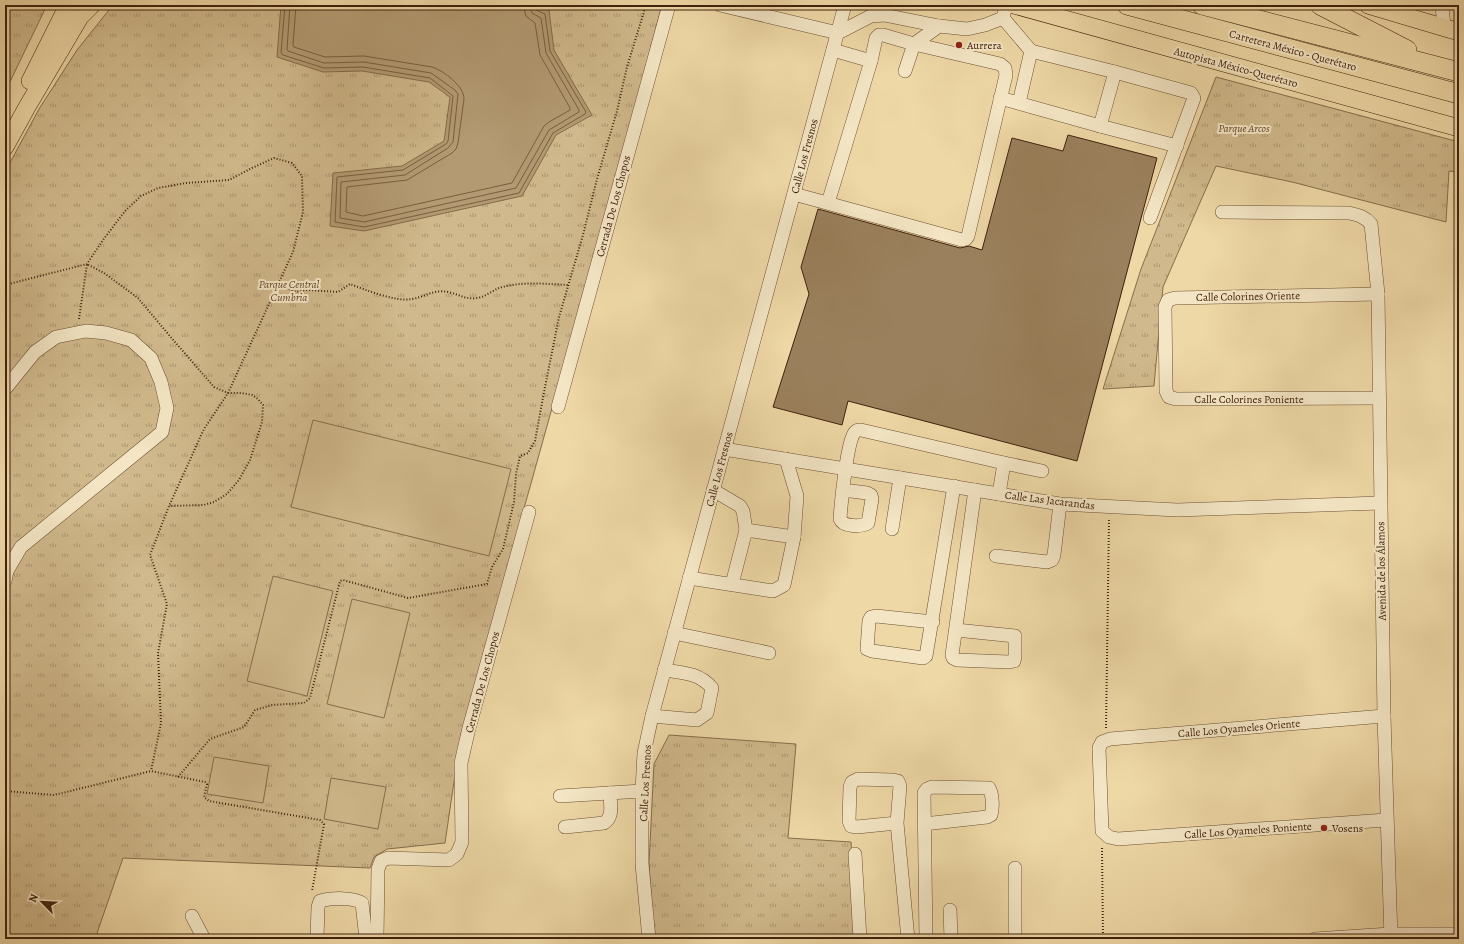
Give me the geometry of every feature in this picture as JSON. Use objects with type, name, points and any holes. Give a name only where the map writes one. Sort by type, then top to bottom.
[{"type":"highway","name":"Carretera México - Querétaro","points":[[1127,5],[1459,94]]},
{"type":"highway","name":"Carretera México - Querétaro","points":[[1202,5],[1459,72]]},
{"type":"highway","points":[[1320,5],[1436,66]]},
{"type":"main road","points":[[5,133],[68,5]]},
{"type":"main road","points":[[5,147],[80,17],[92,5]]},
{"type":"main road","name":"Autopista México-Querétaro","points":[[1014,5],[1459,128]]},
{"type":"main road","points":[[1368,5],[1451,30]]},
{"type":"street","name":"Cerrada De Los Chopos","points":[[558,407],[669,5]]},
{"type":"street","points":[[720,5],[838,33],[871,16],[877,15],[967,30],[1003,18]]},
{"type":"street","name":"Calle Los Fresnos","points":[[649,939],[642,864],[642,791],[644,753],[664,670],[845,5]]},
{"type":"street","points":[[1003,18],[1006,5]]},
{"type":"street","points":[[1442,5],[1451,30]]},
{"type":"street","points":[[1003,18],[1031,52],[1115,72],[1191,93],[1194,98],[1150,218]]},
{"type":"street","points":[[905,71],[914,44],[939,26]]},
{"type":"street","points":[[794,194],[962,240],[966,239],[968,236],[1006,75],[1005,68],[1000,64],[879,35],[876,38],[871,61],[828,203]]},
{"type":"street","points":[[833,50],[871,61]]},
{"type":"street","points":[[1019,103],[1031,52]]},
{"type":"street","points":[[1100,126],[1115,72]]},
{"type":"street","points":[[1000,98],[1177,146]]},
{"type":"street","name":"Avenida de los Álamos","points":[[1222,212],[1349,213],[1360,215],[1366,218],[1371,224],[1378,294],[1380,503],[1386,820],[1390,936]]},
{"type":"street","name":"Calle Colorines Oriente","points":[[1165,348],[1165,307],[1168,300],[1175,298],[1378,294]]},
{"type":"street","points":[[5,390],[35,352],[56,337],[86,331],[106,333],[131,340],[151,358],[161,382],[167,408],[162,432],[21,547],[7,571],[5,581]]},
{"type":"street","name":"Calle Colorines Poniente","points":[[1165,348],[1166,391],[1169,397],[1176,399],[1379,398]]},
{"type":"street","points":[[843,490],[845,468],[854,432],[857,430],[1042,471]]},
{"type":"street","name":"Calle Las Jacarandas","points":[[724,449],[1060,504],[1178,510],[1380,503]]},
{"type":"street","points":[[689,578],[773,591],[784,585],[794,537],[797,496],[786,458]]},
{"type":"street","points":[[999,494],[1004,463]]},
{"type":"street","points":[[892,529],[900,478]]},
{"type":"street","points":[[933,622],[876,616],[871,617],[869,621],[867,649],[923,658],[926,656],[933,622],[954,486]]},
{"type":"street","points":[[713,490],[740,506],[743,511],[746,530],[732,584]]},
{"type":"street","points":[[956,630],[1015,636],[1014,661],[957,660],[953,658],[952,655],[975,490]]},
{"type":"street","points":[[996,556],[1047,562],[1052,560],[1054,555],[1060,504]]},
{"type":"street","name":"Cerrada De Los Chopos","points":[[377,939],[378,869],[381,861],[388,858],[449,860],[457,854],[462,842],[461,763],[469,728],[529,512]]},
{"type":"street","points":[[746,530],[794,537]]},
{"type":"street","points":[[674,633],[769,653]]},
{"type":"street","points":[[652,716],[697,720],[707,713],[712,688],[707,682],[699,677],[664,670]]},
{"type":"street","name":"Calle Los Oyameles Oriente","points":[[1108,739],[1384,716]]},
{"type":"street","points":[[1106,834],[1099,748],[1102,742],[1108,739]]},
{"type":"street","points":[[897,822],[857,828],[851,826],[849,821],[850,787],[852,782],[858,780],[893,780],[898,782],[900,786],[897,822],[908,939]]},
{"type":"street","points":[[924,824],[987,817],[991,815],[992,812],[991,791],[989,788],[932,787],[927,789],[924,793],[924,824],[926,939]]},
{"type":"street","points":[[560,796],[642,791]]},
{"type":"street","points":[[565,827],[604,823],[609,820],[611,815],[610,793]]},
{"type":"street","name":"Calle Los Oyameles Poniente","points":[[1106,834],[1118,839],[1386,820]]},
{"type":"street","points":[[855,854],[860,939]]},
{"type":"street","points":[[1015,868],[1015,939]]},
{"type":"street","points":[[317,939],[318,907],[320,901],[328,899],[357,900],[362,903],[366,939]]},
{"type":"street","points":[[950,910],[951,939]]},
{"type":"street","points":[[192,916],[204,939]]},
{"type":"street","points":[[1315,939],[1459,934]]},
{"type":"path","points":[[178,776],[210,739],[244,728],[255,710],[272,704],[304,704],[310,698],[340,581],[343,580],[408,598],[486,584],[492,568],[503,549],[514,502],[516,474],[520,456],[528,453],[535,441],[559,317],[617,111],[627,67],[646,5]]},
{"type":"path","points":[[86,331],[78,324],[87,264],[102,240],[125,211],[141,196],[158,188],[186,183],[229,180],[274,158],[292,163],[302,176],[303,212],[293,252],[228,393],[204,430],[169,506],[150,555],[167,604],[158,653],[161,723],[151,771]]},
{"type":"path","points":[[5,286],[87,264],[104,273],[138,298],[214,387],[228,393],[252,395],[263,404],[262,422],[250,460],[239,480],[227,494],[214,502],[204,505],[169,506]]},
{"type":"path","points":[[278,284],[296,292],[308,290],[338,292],[350,284],[395,298],[412,299],[432,292],[447,292],[466,298],[479,298],[499,288],[521,284],[569,285]]},
{"type":"path","points":[[1108,739],[1109,507]]},
{"type":"path","points":[[5,791],[54,795],[151,771],[205,782],[207,784],[204,797],[209,801],[320,820],[324,824],[312,891],[320,901]]},
{"type":"path","points":[[1103,939],[1106,834]]},
{"type":"green space","points":[[5,5],[47,5],[5,92]]},
{"type":"green space","name":"Parque Central Cumbria","points":[[113,5],[662,5],[616,179],[461,734],[445,843],[387,849],[374,857],[370,868],[123,858],[95,939],[5,939],[5,172],[39,109],[77,50]]},
{"type":"green space","name":"Parque Arcos","points":[[1216,77],[1459,142],[1459,172],[1449,171],[1446,222],[1292,182],[1216,166],[1163,287],[1154,386],[1103,389],[1141,269]]},
{"type":"green space","points":[[313,420],[511,469],[489,556],[291,507]]},
{"type":"green space","points":[[273,576],[333,591],[307,696],[247,681]]},
{"type":"green space","points":[[352,599],[410,613],[384,718],[327,704]]},
{"type":"green space","points":[[669,735],[796,744],[788,838],[851,842],[858,939],[654,939],[649,864],[654,764]]},
{"type":"green space","points":[[214,757],[269,766],[263,803],[207,794]]},
{"type":"green space","points":[[331,778],[386,787],[378,829],[324,819]]},
{"type":"water","points":[[281,5],[532,5],[549,10],[554,50],[592,115],[556,135],[522,196],[364,231],[330,226],[333,173],[402,166],[444,141],[450,97],[429,82],[362,71],[323,72],[277,57]]},
{"type":"building","points":[[1068,135],[1157,158],[1077,461],[848,401],[842,425],[773,407],[809,294],[801,267],[818,209],[960,248],[969,246],[982,250],[1012,138],[1063,151]]},
{"type":"place","name":"Aurrera","points":[[959,45]]},
{"type":"place","name":"Vosens","points":[[1324,828]]}]
